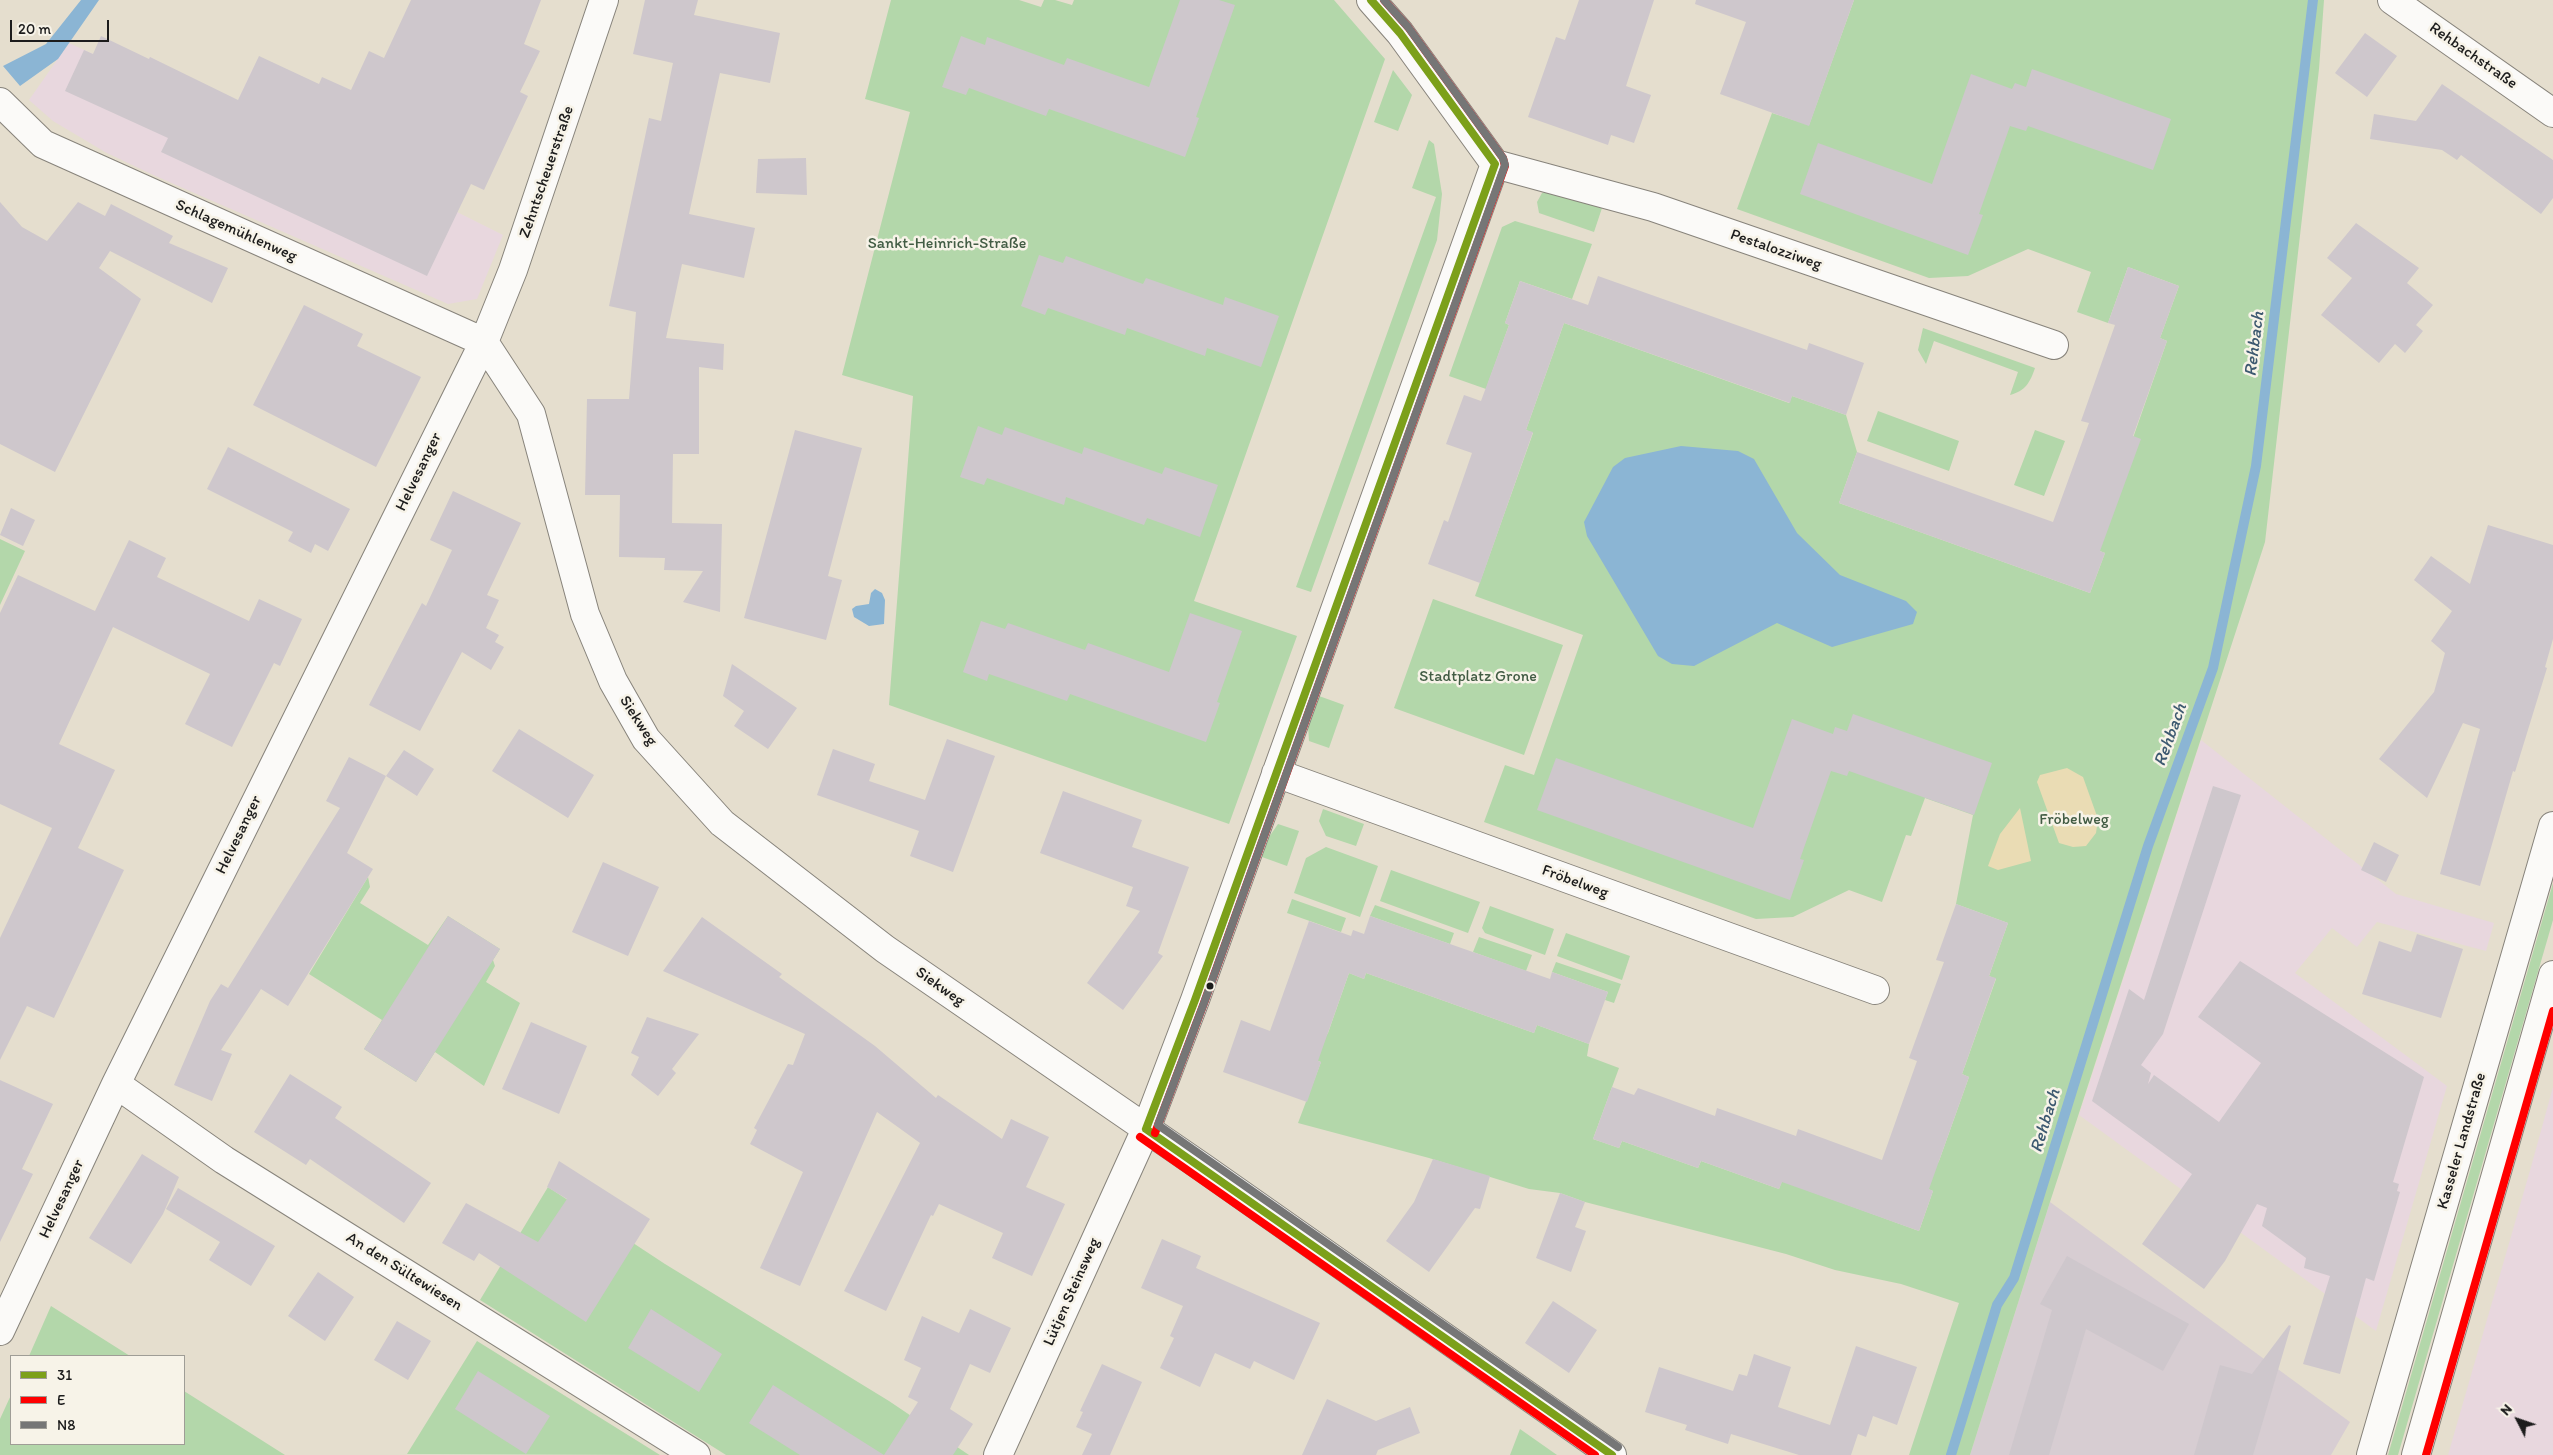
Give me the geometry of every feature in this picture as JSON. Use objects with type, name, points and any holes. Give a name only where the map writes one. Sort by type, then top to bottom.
[{"type":"street","name":"Zehntscheuerstraße","points":[[484,342],[513,270],[604,0]]},
{"type":"street","points":[[1371,0],[1400,33],[1495,164]]},
{"type":"street","name":"Rehbachstraße","points":[[2392,0],[2553,113]]},
{"type":"street","name":"Schlagemühlenweg","points":[[0,102],[43,144],[484,342]]},
{"type":"street","name":"Pestalozziweg","points":[[1495,164],[1653,207],[2054,345]]},
{"type":"street","name":"Lütjen Steinsweg","points":[[998,1455],[1146,1129],[1276,774],[1495,164]]},
{"type":"street","name":"Helvesanger","points":[[0,1331],[116,1084],[484,342]]},
{"type":"street","name":"Siekweg","points":[[484,342],[531,414],[585,614],[613,682],[646,739],[722,823],[885,949],[1612,1455]]},
{"type":"street","name":"Fröbelweg","points":[[1276,774],[1875,990]]},
{"type":"street","name":"Kasseler Landstraße","points":[[2371,1455],[2553,826]]},
{"type":"street","points":[[2416,1455],[2553,975]]},
{"type":"street","name":"An den Sültewiesen","points":[[116,1084],[224,1160],[696,1455]]},
{"type":"shaded area","points":[[69,43],[93,54],[149,59],[150,57],[237,103],[252,70],[410,144],[457,212],[503,235],[477,299],[448,304],[151,174],[105,152],[53,121],[29,100]]},
{"type":"shaded area","points":[[2201,740],[2396,894],[2494,923],[2486,951],[2377,922],[2357,947],[2332,928],[2295,973],[2447,1086],[2376,1331],[2079,1115]]},
{"type":"shaded area","points":[[2553,1087],[2553,1455],[2448,1455],[2531,1167]]},
{"type":"shaded area","points":[[2050,1202],[2350,1422],[2331,1455],[1970,1455]]},
{"type":"green space","name":"Sankt-Heinrich-Straße","points":[[891,0],[1019,0],[1041,7],[1044,0],[1055,0],[1072,5],[1074,0],[1334,0],[1385,59],[1194,601],[1297,636],[1229,824],[889,705],[913,396],[842,375],[910,112],[865,99]]},
{"type":"green space","points":[[1854,0],[2324,0],[2319,69],[2265,542],[2050,1202],[1970,1455],[1909,1455],[1959,1303],[1901,1284],[1835,1270],[1786,1254],[1585,1202],[1560,1193],[1529,1189],[1429,1158],[1298,1123],[1321,1062],[1311,1058],[1328,1033],[1349,973],[1364,979],[1366,973],[1534,1033],[1537,1025],[1589,1044],[1587,1056],[1619,1068],[1593,1139],[1619,1148],[1622,1141],[1698,1168],[1701,1161],[1779,1189],[1782,1181],[1919,1231],[1933,1191],[1923,1187],[1939,1161],[1969,1077],[1962,1074],[1996,979],[1989,976],[2008,923],[1956,904],[1973,815],[1925,798],[1911,836],[1906,835],[1882,902],[1849,890],[1793,917],[1756,919],[1484,822],[1505,765],[1534,775],[1583,635],[1475,596],[1533,433],[1526,430],[1564,323],[1789,403],[1792,396],[1846,415],[1857,452],[1839,503],[2090,593],[2105,553],[2094,549],[2167,341],[2160,338],[2179,286],[2128,267],[2108,323],[2077,312],[2091,272],[2028,249],[1968,276],[1929,278],[1737,209],[1772,113],[1809,125]]},
{"type":"green space","points":[[1393,70],[1412,95],[1398,131],[1374,122]]},
{"type":"green space","points":[[1429,140],[1434,144],[1442,194],[1437,240],[1311,592],[1296,587],[1436,197],[1412,188]]},
{"type":"green space","points":[[1546,192],[1602,208],[1594,232],[1539,213],[1537,202],[1542,193]]},
{"type":"green space","points":[[1515,221],[1592,244],[1572,299],[1520,281],[1505,323],[1509,325],[1486,389],[1449,376],[1502,227]]},
{"type":"green space","points":[[1923,328],[2035,368],[2031,378],[2023,389],[2010,395],[2018,372],[1934,341],[1926,364],[1918,350]]},
{"type":"green space","points":[[1878,411],[1959,441],[1949,471],[1867,441]]},
{"type":"green space","points":[[2035,430],[2065,441],[2044,496],[2014,485]]},
{"type":"green space","points":[[0,539],[25,551],[0,605]]},
{"type":"green space","name":"Stadtplatz Grone","points":[[1433,599],[1563,645],[1524,755],[1394,708]]},
{"type":"green space","points":[[1319,696],[1344,705],[1329,748],[1309,741],[1308,726]]},
{"type":"green space","points":[[1323,809],[1364,824],[1356,846],[1326,836],[1319,821]]},
{"type":"green space","points":[[1278,824],[1299,831],[1287,866],[1262,857],[1269,837]]},
{"type":"green space","points":[[1326,847],[1378,866],[1360,917],[1294,893],[1306,858]]},
{"type":"green space","points":[[1391,870],[1480,902],[1468,933],[1380,901]]},
{"type":"green space","points":[[368,877],[370,887],[360,903],[428,945],[448,916],[500,949],[493,960],[495,966],[486,982],[520,1003],[484,1086],[435,1052],[416,1082],[364,1049],[382,1020],[309,974]]},
{"type":"green space","points":[[2553,883],[2553,920],[2398,1455],[2388,1455]]},
{"type":"green space","points":[[1292,899],[1346,918],[1341,932],[1287,913]]},
{"type":"green space","points":[[1375,905],[1454,933],[1450,944],[1370,916]]},
{"type":"green space","points":[[1490,906],[1554,929],[1545,955],[1485,933],[1482,928]]},
{"type":"green space","points":[[1566,933],[1630,956],[1622,980],[1557,956]]},
{"type":"green space","points":[[1479,937],[1532,955],[1526,971],[1473,952]]},
{"type":"green space","points":[[1556,962],[1621,984],[1614,1003],[1605,1000],[1608,992],[1552,972]]},
{"type":"green space","points":[[548,1187],[665,1264],[889,1401],[969,1455],[726,1455],[480,1300]]},
{"type":"green space","points":[[51,1306],[128,1355],[29,1355]]},
{"type":"green space","points":[[477,1341],[660,1455],[407,1454]]},
{"type":"green space","points":[[185,1392],[285,1455],[0,1455],[0,1419],[10,1397],[10,1445],[185,1445]]},
{"type":"green space","points":[[1520,1429],[1557,1455],[1510,1455]]},
{"type":"sand","name":"Fröbelweg","points":[[2067,768],[2083,777],[2098,819],[2096,833],[2086,846],[2073,847],[2059,843],[2037,782],[2040,775]]},
{"type":"sand","points":[[2020,808],[2031,861],[1998,870],[1988,866],[2000,834]]},
{"type":"water","points":[[81,0],[99,0],[58,59],[20,86],[3,66],[46,44]]},
{"type":"water","points":[[1681,446],[1738,451],[1754,459],[1797,533],[1840,575],[1906,601],[1917,612],[1913,624],[1832,647],[1777,623],[1694,666],[1672,664],[1658,656],[1587,536],[1584,522],[1613,467],[1625,458]]},
{"type":"water","points":[[875,589],[882,593],[885,600],[884,624],[869,626],[854,617],[852,609],[856,606],[869,604],[871,593]]},
{"type":"building","points":[[411,0],[541,0],[524,44],[540,51],[520,92],[528,96],[484,190],[471,184],[427,276],[161,152],[168,138],[65,91],[84,50],[93,54],[101,36],[149,59],[150,57],[238,100],[259,56],[319,84],[322,77],[351,90],[369,51],[384,58]]},
{"type":"building","points":[[645,0],[698,0],[694,15],[780,33],[770,83],[720,73],[689,214],[755,228],[744,278],[682,264],[666,338],[724,344],[723,370],[699,367],[699,454],[673,454],[672,523],[722,524],[720,612],[683,602],[703,571],[664,570],[665,558],[619,557],[620,495],[585,495],[587,399],[629,399],[636,312],[609,306],[649,118],[661,121],[673,63],[633,54]]},
{"type":"building","points":[[1180,0],[1219,0],[1235,5],[1196,117],[1199,118],[1185,157],[1049,109],[1046,116],[969,88],[966,95],[942,87],[961,36],[985,45],[987,37],[1064,65],[1067,58],[1149,87]]},
{"type":"building","points":[[1579,0],[1654,0],[1626,86],[1651,95],[1634,143],[1611,135],[1608,145],[1528,117],[1556,37],[1565,40]]},
{"type":"building","points":[[1696,0],[1854,0],[1809,126],[1720,94],[1746,22],[1695,4]]},
{"type":"building","points":[[2365,33],[2397,56],[2367,97],[2335,73]]},
{"type":"building","points":[[2032,69],[2171,119],[2153,170],[2028,126],[2026,131],[2010,126],[1979,214],[1983,215],[1968,255],[1800,194],[1818,143],[1932,184],[1971,74],[2012,89],[2015,83],[2026,87]]},
{"type":"building","points":[[2442,84],[2553,160],[2553,198],[2541,214],[2461,155],[2457,160],[2442,150],[2370,139],[2374,114],[2416,121]]},
{"type":"building","points":[[806,158],[807,195],[756,193],[758,159]]},
{"type":"building","points":[[0,202],[22,227],[47,241],[78,202],[105,216],[111,204],[173,236],[169,243],[228,268],[212,303],[110,251],[99,268],[141,299],[55,472],[0,444]]},
{"type":"building","points":[[2356,223],[2419,268],[2407,283],[2433,305],[2416,325],[2423,331],[2405,353],[2395,344],[2379,363],[2321,315],[2352,278],[2327,258]]},
{"type":"building","points":[[1039,255],[1063,263],[1066,256],[1143,284],[1146,278],[1223,305],[1225,297],[1279,316],[1261,367],[1207,348],[1205,356],[1127,328],[1125,335],[1048,308],[1045,315],[1021,306]]},
{"type":"building","points":[[2128,267],[2179,286],[2160,338],[2167,341],[2133,436],[2141,439],[2100,551],[2105,553],[2090,593],[1839,503],[1857,452],[2053,522],[2089,423],[2081,421],[2115,325],[2108,323]]},
{"type":"building","points":[[1598,276],[1807,350],[1809,343],[1864,363],[1846,415],[1792,396],[1790,403],[1564,323],[1526,430],[1533,432],[1480,583],[1428,564],[1444,520],[1448,522],[1472,453],[1446,444],[1464,395],[1481,401],[1509,325],[1505,323],[1520,281],[1588,305]]},
{"type":"building","points":[[304,305],[363,334],[357,346],[421,377],[376,467],[253,405]]},
{"type":"building","points":[[978,426],[1002,435],[1005,427],[1082,454],[1084,447],[1162,474],[1165,467],[1218,485],[1200,537],[1147,518],[1144,525],[1066,497],[1064,505],[987,478],[984,485],[960,477]]},
{"type":"building","points":[[795,430],[862,448],[828,576],[842,580],[826,640],[744,618]]},
{"type":"building","points":[[228,447],[350,509],[328,551],[315,544],[311,553],[288,541],[293,532],[207,489]]},
{"type":"building","points":[[453,491],[521,523],[487,595],[499,600],[486,628],[499,635],[495,642],[504,647],[491,670],[462,652],[420,731],[369,705],[422,603],[426,606],[452,550],[430,540]]},
{"type":"building","points":[[11,508],[35,520],[23,546],[0,535]]},
{"type":"building","points":[[2488,525],[2553,545],[2553,639],[2545,667],[2547,668],[2515,772],[2513,771],[2480,886],[2440,874],[2480,729],[2463,723],[2427,798],[2379,759],[2434,692],[2445,653],[2431,641],[2452,611],[2414,580],[2431,556],[2470,584]]},
{"type":"building","points":[[129,540],[166,558],[157,577],[249,621],[259,599],[302,619],[280,666],[274,663],[232,747],[185,724],[210,674],[113,627],[59,744],[115,770],[78,848],[124,870],[54,1018],[27,1006],[0,1060],[0,938],[52,828],[0,804],[0,613],[18,575],[95,611]]},
{"type":"building","points":[[1190,613],[1242,631],[1217,702],[1220,703],[1206,742],[1070,694],[1067,701],[989,674],[987,681],[963,672],[981,621],[1005,629],[1008,623],[1085,650],[1088,643],[1169,672]]},
{"type":"building","points":[[732,664],[797,708],[768,749],[734,726],[744,711],[723,696]]},
{"type":"building","points":[[1853,714],[1992,763],[1974,815],[1849,771],[1847,776],[1831,771],[1800,859],[1804,860],[1790,900],[1537,810],[1556,758],[1753,828],[1792,719],[1833,734],[1835,727],[1847,731]]},
{"type":"building","points":[[519,729],[594,775],[568,818],[492,771]]},
{"type":"building","points":[[947,739],[995,756],[953,872],[910,856],[919,831],[817,795],[833,749],[875,764],[869,781],[925,800]]},
{"type":"building","points":[[404,750],[434,769],[417,796],[386,776]]},
{"type":"building","points":[[349,757],[386,776],[347,853],[373,869],[288,1006],[261,989],[221,1050],[232,1054],[212,1101],[174,1085],[210,1001],[221,984],[228,988],[340,808],[326,801]]},
{"type":"building","points":[[2213,786],[2241,795],[2163,1034],[2141,1065],[2151,1073],[2148,1084],[2154,1075],[2219,1122],[2261,1063],[2198,1017],[2240,961],[2424,1077],[2393,1182],[2399,1184],[2397,1191],[2400,1192],[2374,1281],[2366,1278],[2340,1374],[2303,1364],[2330,1276],[2304,1268],[2306,1258],[2262,1226],[2267,1208],[2257,1204],[2225,1261],[2204,1289],[2142,1244],[2192,1174],[2092,1101],[2129,989],[2144,1000]]},
{"type":"building","points":[[1063,791],[1142,820],[1132,847],[1189,867],[1158,953],[1163,956],[1123,1010],[1087,983],[1140,911],[1126,906],[1133,887],[1040,853]]},
{"type":"building","points":[[2374,842],[2399,855],[2386,882],[2361,870]]},
{"type":"building","points":[[603,862],[659,887],[628,956],[572,932]]},
{"type":"building","points":[[1956,904],[2008,923],[1989,976],[1996,978],[1962,1074],[1969,1077],[1929,1189],[1933,1191],[1919,1231],[1782,1182],[1779,1189],[1701,1161],[1698,1168],[1622,1141],[1619,1148],[1593,1139],[1612,1087],[1634,1095],[1638,1088],[1715,1116],[1717,1108],[1796,1136],[1798,1129],[1882,1160],[1917,1061],[1909,1058],[1944,962],[1936,960]]},
{"type":"building","points":[[448,916],[500,949],[416,1082],[364,1049]]},
{"type":"building","points":[[1370,916],[1550,979],[1552,972],[1608,992],[1589,1044],[1537,1025],[1534,1033],[1366,973],[1364,979],[1349,973],[1318,1061],[1321,1062],[1307,1102],[1223,1072],[1241,1020],[1270,1031],[1309,921],[1351,936],[1353,930],[1364,934]]},
{"type":"building","points":[[702,917],[782,974],[779,977],[875,1046],[936,1098],[938,1095],[1002,1139],[1011,1119],[1049,1137],[1026,1187],[1065,1204],[1032,1276],[992,1258],[1003,1233],[939,1204],[933,1216],[931,1215],[886,1311],[844,1291],[920,1143],[877,1112],[800,1286],[760,1268],[803,1172],[750,1144],[757,1130],[754,1128],[788,1064],[793,1065],[805,1034],[663,971]]},
{"type":"building","points":[[2417,934],[2463,949],[2441,1018],[2362,994],[2379,941],[2411,952]]},
{"type":"building","points":[[647,1017],[699,1034],[672,1069],[676,1073],[658,1096],[631,1075],[639,1057],[631,1053]]},
{"type":"building","points":[[531,1022],[587,1046],[559,1114],[502,1089]]},
{"type":"building","points":[[290,1074],[342,1107],[335,1118],[431,1183],[404,1223],[310,1159],[306,1165],[254,1132]]},
{"type":"building","points":[[0,1080],[53,1104],[22,1169],[33,1174],[0,1242]]},
{"type":"building","points":[[142,1154],[179,1177],[163,1214],[131,1264],[89,1238]]},
{"type":"building","points":[[1433,1159],[1490,1176],[1480,1209],[1475,1208],[1429,1272],[1386,1241],[1414,1202]]},
{"type":"building","points":[[559,1161],[650,1219],[586,1322],[479,1253],[474,1261],[442,1243],[466,1203],[538,1242],[567,1199],[547,1187]]},
{"type":"building","points":[[178,1188],[275,1246],[251,1286],[209,1260],[220,1242],[166,1209]]},
{"type":"building","points":[[1560,1193],[1585,1202],[1575,1227],[1586,1231],[1571,1272],[1536,1258]]},
{"type":"building","points":[[1162,1239],[1201,1256],[1196,1268],[1320,1323],[1294,1380],[1254,1361],[1250,1369],[1215,1353],[1200,1387],[1160,1368],[1174,1338],[1170,1336],[1183,1306],[1141,1288]]},
{"type":"building","points":[[2067,1256],[2189,1324],[2163,1371],[2086,1329],[2049,1455],[2009,1455],[2052,1310],[2040,1304]]},
{"type":"building","points":[[318,1272],[354,1297],[325,1341],[288,1316]]},
{"type":"building","points":[[1553,1301],[1597,1330],[1569,1373],[1525,1343]]},
{"type":"building","points":[[651,1309],[722,1354],[699,1392],[628,1348]]},
{"type":"building","points":[[970,1309],[1011,1328],[990,1373],[970,1364],[950,1409],[973,1424],[953,1455],[884,1455],[918,1402],[908,1397],[921,1368],[904,1360],[922,1316],[959,1333]]},
{"type":"building","points":[[397,1321],[431,1341],[408,1380],[374,1360]]},
{"type":"building","points":[[2289,1325],[2291,1326],[2253,1455],[2194,1455],[2220,1365],[2252,1374]]},
{"type":"building","points":[[1856,1346],[1917,1367],[1897,1425],[1873,1416],[1866,1437],[1858,1434],[1851,1455],[1799,1455],[1731,1434],[1728,1444],[1685,1430],[1687,1425],[1645,1412],[1659,1367],[1733,1391],[1739,1374],[1747,1376],[1754,1354],[1791,1367],[1778,1407],[1830,1425]]},
{"type":"building","points":[[1102,1364],[1142,1382],[1110,1455],[1082,1455],[1092,1434],[1076,1427],[1083,1412],[1080,1411]]},
{"type":"building","points":[[478,1371],[550,1416],[526,1454],[455,1409]]},
{"type":"building","points":[[773,1385],[884,1455],[800,1455],[749,1423]]},
{"type":"building","points":[[1327,1399],[1376,1421],[1410,1407],[1420,1433],[1378,1450],[1376,1455],[1302,1455]]},
{"type":"waterway","name":"Rehbach","points":[[1951,1455],[1997,1305],[2014,1278],[2148,846],[2213,668],[2256,466],[2313,0]]},
{"type":"transit line","name":"31","points":[[1146,1129],[1195,1000],[1495,164],[1400,33],[1371,0]]},
{"type":"transit line","name":"E","points":[[1155,1133],[1204,1003],[1505,166],[1503,158],[1408,27],[1384,0]]},
{"type":"transit line","name":"N8","points":[[1384,0],[1408,27],[1503,158],[1505,165],[1204,1003],[1158,1125],[1618,1447]]},
{"type":"transit line","name":"E","points":[[2426,1455],[2553,1011]]},
{"type":"transit line","name":"31","points":[[1146,1129],[1612,1455]]},
{"type":"transit line","name":"E","points":[[1140,1137],[1595,1455]]}]
